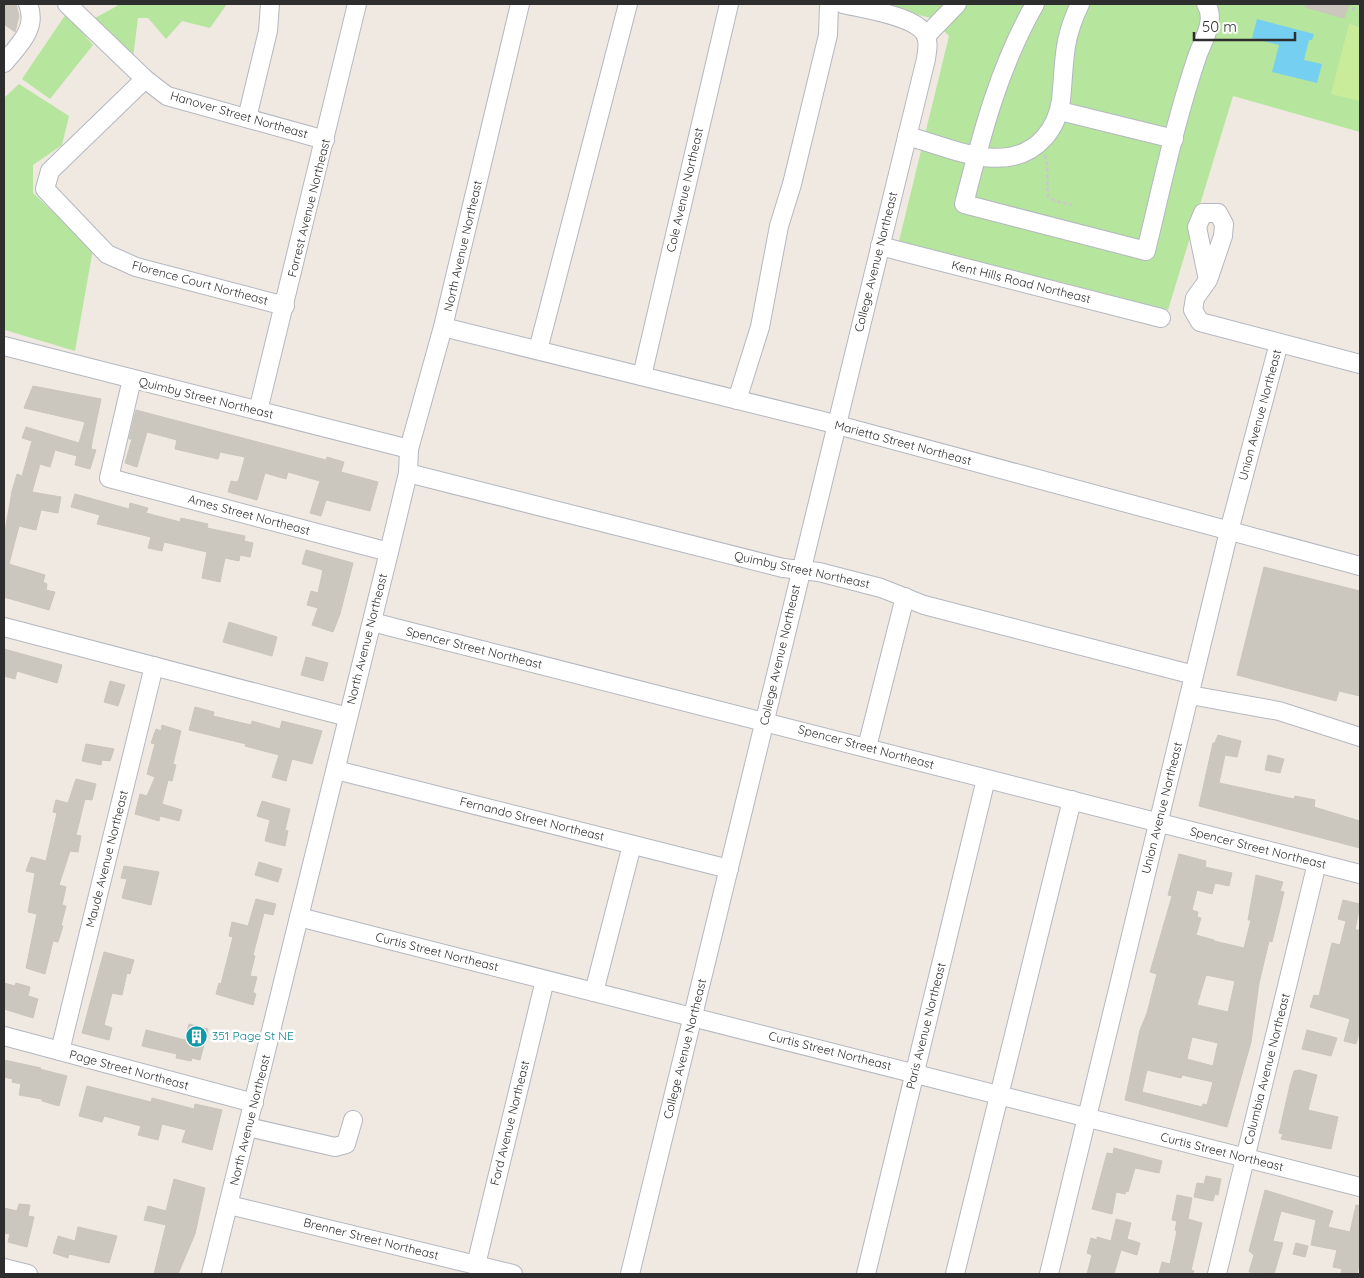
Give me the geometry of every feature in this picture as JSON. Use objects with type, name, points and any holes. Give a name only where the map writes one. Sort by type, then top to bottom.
[{"type":"street","points":[[4,63],[29,31],[31,21],[28,4]]},
{"type":"street","points":[[247,118],[268,32],[270,4]]},
{"type":"street","name":"Forrest Avenue Northeast","points":[[258,411],[357,4]]},
{"type":"street","name":"North Avenue Northeast","points":[[211,1274],[408,473],[409,449],[444,327],[520,4]]},
{"type":"street","points":[[538,350],[628,4]]},
{"type":"street","name":"Cole Avenue Northeast","points":[[642,376],[729,4]]},
{"type":"street","points":[[737,400],[760,327],[779,226],[792,184],[828,35],[829,4]]},
{"type":"street","points":[[843,4],[913,22],[919,26],[926,36],[956,4]]},
{"type":"street","points":[[1035,4],[1019,32],[991,102],[964,204],[1146,250],[1188,85],[1209,23],[1210,12],[1206,4]]},
{"type":"street","points":[[907,136],[976,155],[1002,159],[1027,152],[1048,134],[1060,111],[1065,44],[1080,4]]},
{"type":"street","name":"Hanover Street Northeast","points":[[73,6],[145,79],[167,96],[325,140]]},
{"type":"street","name":"College Avenue Northeast","points":[[630,1274],[926,59],[928,44],[926,36]]},
{"type":"street","name":"Florence Court Northeast","points":[[145,79],[50,171],[45,189],[107,254],[136,267],[285,306]]},
{"type":"street","points":[[1060,111],[1174,140]]},
{"type":"street","name":"Kent Hills Road Northeast","points":[[880,246],[1161,318]]},
{"type":"street","points":[[1208,280],[1195,298],[1193,310],[1200,322],[1360,364]]},
{"type":"street","name":"Marietta Street Northeast","points":[[444,327],[836,425],[1360,566]]},
{"type":"street","name":"Union Avenue Northeast","points":[[1049,1274],[1229,531],[1279,343]]},
{"type":"street","name":"Quimby Street Northeast","points":[[4,346],[409,449]]},
{"type":"street","name":"Ames Street Northeast","points":[[132,379],[108,478],[389,552]]},
{"type":"street","name":"Quimby Street Northeast","points":[[408,473],[783,568],[881,588],[924,606],[1194,675]]},
{"type":"street","points":[[867,747],[905,597]]},
{"type":"street","name":"Spencer Street Northeast","points":[[372,622],[1360,874]]},
{"type":"street","points":[[4,627],[348,717]]},
{"type":"street","name":"Maude Avenue Northeast","points":[[60,1051],[154,666]]},
{"type":"street","points":[[1190,695],[1279,711],[1360,737]]},
{"type":"street","name":"Fernando Street Northeast","points":[[336,770],[729,869]]},
{"type":"street","name":"Paris Avenue Northeast","points":[[866,1274],[986,779]]},
{"type":"street","points":[[955,1274],[1072,800]]},
{"type":"street","points":[[594,992],[632,845]]},
{"type":"street","name":"Columbia Avenue Northeast","points":[[1216,1274],[1317,863]]},
{"type":"street","name":"Curtis Street Northeast","points":[[299,917],[1360,1187]]},
{"type":"street","name":"Ford Avenue Northeast","points":[[476,1265],[545,980]]},
{"type":"street","name":"Page Street Northeast","points":[[4,1036],[254,1102]]},
{"type":"street","points":[[248,1127],[335,1147],[346,1144],[353,1120]]},
{"type":"street","name":"Brenner Street Northeast","points":[[229,1205],[513,1274]]},
{"type":"street","points":[[4,1268],[28,1274]]},
{"type":"path","points":[[1353,11],[1355,4]]},
{"type":"path","points":[[1043,152],[1047,162],[1048,196],[1056,201],[1072,205]]},
{"type":"green space","points":[[117,4],[227,4],[210,28],[182,21],[166,39],[148,18],[138,18],[133,58],[95,18],[117,6]]},
{"type":"green space","points":[[874,4],[1360,4],[1360,132],[1233,96],[1168,310],[899,241],[949,36],[931,18]]},
{"type":"green space","points":[[66,14],[93,45],[50,99],[22,79]]},
{"type":"green space","points":[[1349,24],[1360,27],[1360,101],[1331,94]]},
{"type":"green space","points":[[19,84],[69,116],[62,145],[33,165],[33,193],[93,249],[75,351],[5,330],[4,98]]},
{"type":"water","points":[[1257,19],[1314,34],[1312,40],[1309,40],[1304,60],[1322,64],[1317,83],[1272,72],[1279,45],[1252,38]]},
{"type":"building","points":[[4,4],[16,4],[19,16],[15,32],[4,24]]},
{"type":"building","points":[[1305,4],[1349,4],[1344,18],[1305,7]]},
{"type":"building","points":[[33,386],[101,399],[91,449],[96,450],[90,469],[75,465],[77,456],[55,450],[50,467],[40,464],[32,492],[61,497],[58,513],[41,510],[36,530],[19,526],[9,564],[45,575],[43,582],[47,584],[46,590],[55,592],[49,610],[4,597],[4,537],[12,491],[17,474],[22,476],[32,441],[22,438],[26,427],[79,443],[85,422],[24,408]]},
{"type":"building","points":[[136,410],[326,460],[327,457],[344,462],[341,472],[378,482],[370,511],[326,500],[321,516],[310,513],[320,481],[288,472],[286,479],[265,473],[257,500],[228,492],[231,481],[237,482],[239,479],[245,457],[220,452],[218,459],[175,449],[177,440],[147,432],[137,467],[125,463],[132,439],[129,439]]},
{"type":"building","points":[[75,494],[129,509],[130,503],[148,508],[146,513],[180,522],[181,518],[208,524],[207,528],[245,536],[244,541],[253,543],[250,557],[240,555],[239,561],[225,558],[220,582],[202,578],[207,552],[164,542],[162,551],[148,548],[151,537],[97,524],[100,515],[71,507]]},
{"type":"building","points":[[306,550],[353,563],[340,614],[333,632],[312,625],[318,608],[307,605],[311,591],[318,593],[323,570],[302,564]]},
{"type":"building","points":[[1264,567],[1360,591],[1360,696],[1339,691],[1336,701],[1237,675]]},
{"type":"building","points":[[229,622],[277,637],[272,656],[223,642]]},
{"type":"building","points":[[4,649],[62,665],[57,683],[17,671],[15,679],[4,676]]},
{"type":"building","points":[[306,657],[328,663],[323,681],[301,675]]},
{"type":"building","points":[[110,681],[125,685],[118,706],[104,702]]},
{"type":"building","points":[[195,707],[214,712],[213,716],[251,725],[252,721],[280,729],[282,721],[322,731],[312,764],[292,759],[286,781],[272,777],[279,755],[245,746],[246,744],[189,730]]},
{"type":"building","points":[[162,725],[181,731],[173,764],[176,765],[172,781],[168,780],[162,804],[182,810],[179,821],[160,816],[159,821],[135,814],[140,794],[147,796],[155,777],[147,774],[155,744],[151,743],[156,729],[161,731]]},
{"type":"building","points":[[1218,735],[1241,741],[1237,757],[1225,755],[1219,783],[1294,799],[1295,796],[1315,800],[1314,807],[1360,821],[1360,848],[1199,806],[1213,743],[1215,743]]},
{"type":"building","points":[[86,744],[114,749],[110,761],[102,760],[101,765],[82,761]]},
{"type":"building","points":[[1268,755],[1284,759],[1280,773],[1265,770]]},
{"type":"building","points":[[76,779],[96,784],[92,800],[85,799],[76,835],[81,836],[78,852],[70,851],[59,885],[66,887],[62,905],[66,906],[61,926],[63,926],[58,942],[53,941],[45,974],[26,968],[37,914],[28,912],[35,873],[26,871],[31,857],[46,861],[57,813],[53,812],[56,800],[68,803]]},
{"type":"building","points":[[262,801],[290,809],[285,830],[288,831],[285,846],[265,841],[270,820],[257,816]]},
{"type":"building","points":[[1179,854],[1206,861],[1205,867],[1232,873],[1229,886],[1215,883],[1212,894],[1197,890],[1192,910],[1198,912],[1197,917],[1201,918],[1196,935],[1244,948],[1251,920],[1248,920],[1256,875],[1283,882],[1280,891],[1284,892],[1272,942],[1269,941],[1259,983],[1251,1042],[1227,1127],[1125,1100],[1140,1030],[1147,1013],[1157,974],[1150,972],[1172,896],[1168,895]],"holes":[[[1206,975],[1235,981],[1228,1012],[1197,1005]],[[1192,1037],[1218,1043],[1213,1066],[1187,1059]],[[1147,1070],[1181,1078],[1182,1075],[1213,1082],[1207,1105],[1203,1104],[1202,1107],[1142,1092]]]},
{"type":"building","points":[[259,862],[282,869],[278,882],[255,875]]},
{"type":"building","points":[[124,866],[159,872],[151,905],[122,898],[127,879],[121,878]]},
{"type":"building","points":[[256,899],[276,904],[273,915],[264,913],[253,955],[255,956],[250,976],[257,977],[253,992],[256,994],[253,1005],[216,994],[219,983],[221,984],[233,937],[229,936],[232,922],[248,926]]},
{"type":"building","points":[[1343,900],[1360,904],[1355,930],[1360,930],[1360,1030],[1356,1044],[1344,1041],[1350,1019],[1310,1007],[1314,995],[1319,996],[1332,943],[1340,945],[1346,921],[1338,919]]},
{"type":"building","points":[[104,952],[134,960],[130,974],[127,973],[122,995],[112,993],[104,1025],[112,1028],[109,1040],[82,1033]]},
{"type":"building","points":[[4,983],[15,986],[16,983],[30,987],[28,996],[38,999],[33,1018],[4,1009]]},
{"type":"building","points":[[189,1024],[208,1029],[200,1060],[192,1058],[191,1061],[176,1058],[177,1054],[142,1046],[146,1030],[185,1040]]},
{"type":"building","points":[[1307,1030],[1337,1038],[1331,1056],[1302,1049]]},
{"type":"building","points":[[4,1060],[67,1076],[59,1106],[42,1101],[42,1099],[19,1095],[21,1084],[12,1082],[13,1079],[4,1077]]},
{"type":"building","points":[[1299,1070],[1317,1075],[1308,1110],[1338,1117],[1331,1149],[1281,1139],[1283,1134],[1279,1133],[1290,1085],[1294,1071]]},
{"type":"building","points":[[87,1086],[151,1102],[152,1098],[194,1109],[195,1104],[222,1110],[212,1150],[182,1142],[186,1130],[162,1124],[158,1140],[138,1135],[141,1126],[104,1116],[102,1122],[79,1116]]},
{"type":"building","points":[[1114,1148],[1162,1161],[1159,1173],[1135,1168],[1128,1192],[1126,1191],[1125,1194],[1116,1192],[1112,1214],[1092,1209],[1107,1153],[1113,1154]]},
{"type":"building","points":[[1206,1176],[1221,1179],[1218,1195],[1215,1194],[1213,1201],[1194,1197],[1197,1183],[1204,1184]]},
{"type":"building","points":[[174,1179],[205,1188],[195,1234],[178,1274],[154,1274],[166,1225],[144,1220],[148,1206],[166,1211]]},
{"type":"building","points":[[1265,1190],[1333,1211],[1328,1227],[1350,1232],[1356,1205],[1360,1206],[1360,1261],[1357,1274],[1341,1273],[1342,1269],[1333,1267],[1337,1250],[1311,1245],[1316,1220],[1281,1211],[1273,1241],[1283,1243],[1274,1274],[1249,1272],[1254,1255],[1249,1251]]},
{"type":"building","points":[[1177,1195],[1192,1198],[1188,1219],[1202,1223],[1191,1270],[1194,1271],[1193,1274],[1159,1274],[1162,1262],[1170,1264],[1177,1231],[1175,1230],[1177,1221],[1172,1220]]},
{"type":"building","points":[[19,1204],[30,1205],[28,1216],[34,1217],[27,1247],[8,1242],[10,1234],[4,1233],[4,1208],[17,1211]]},
{"type":"building","points":[[1116,1219],[1131,1223],[1127,1239],[1140,1243],[1137,1255],[1121,1250],[1114,1274],[1087,1274],[1092,1255],[1087,1253],[1091,1238],[1097,1240],[1097,1237],[1111,1241]]},
{"type":"building","points":[[78,1227],[117,1236],[109,1263],[69,1254],[68,1258],[53,1253],[58,1236],[75,1241]]},
{"type":"building","points":[[1296,1243],[1308,1246],[1305,1257],[1293,1254]]},
{"type":"place","name":"351 Page St NE","points":[[196,1036]]}]
